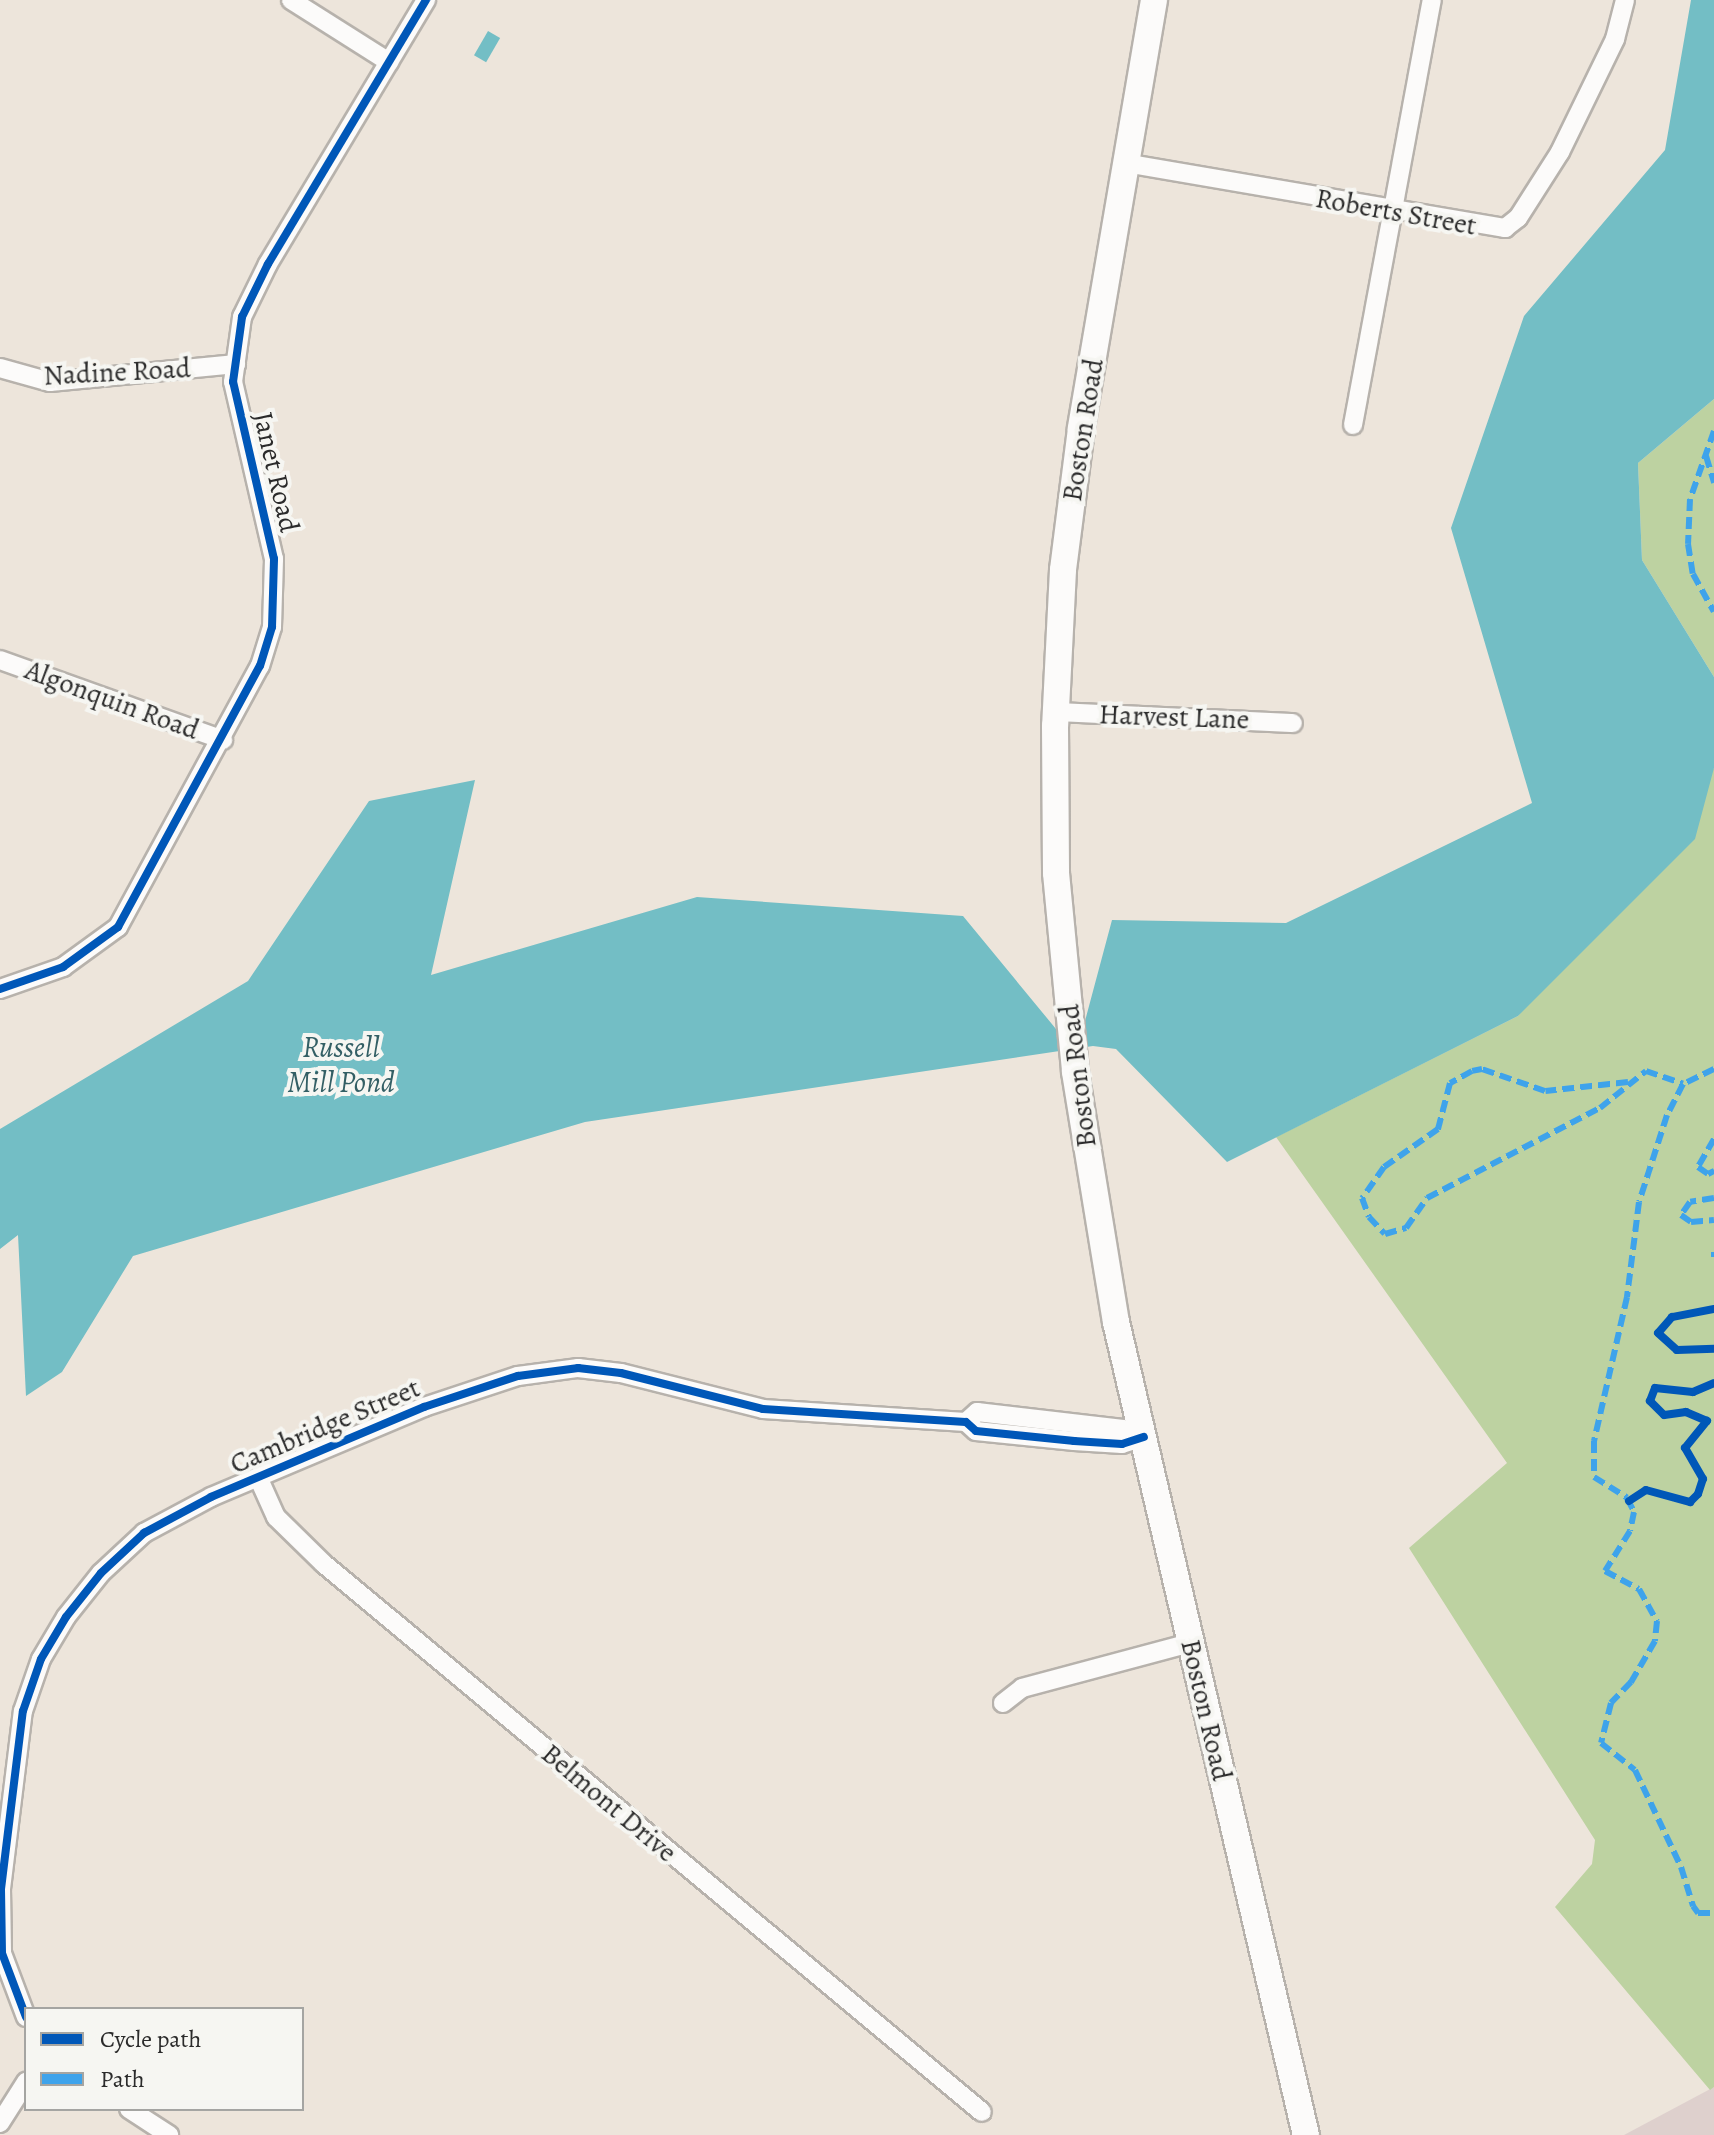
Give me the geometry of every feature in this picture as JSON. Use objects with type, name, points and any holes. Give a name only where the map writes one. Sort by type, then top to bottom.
[{"type":"main road","name":"Boston Road","points":[[1154,0],[1074,484],[1056,712],[1056,873],[1073,1050],[1094,1199],[1190,1643],[1306,2135]]},
{"type":"street","points":[[291,0],[389,62]]},
{"type":"street","name":"Janet Road","points":[[0,989],[63,967],[118,927],[223,740],[260,666],[272,627],[274,559],[233,382],[242,317],[268,264],[426,0]]},
{"type":"street","points":[[1353,425],[1432,0]]},
{"type":"street","name":"Roberts Street","points":[[1125,163],[1485,229],[1505,228],[1518,218],[1560,152],[1615,39],[1625,0]]},
{"type":"street","name":"Nadine Road","points":[[0,368],[50,382],[236,364]]},
{"type":"street","name":"Algonquin Road","points":[[0,660],[223,740]]},
{"type":"street","name":"Harvest Lane","points":[[1056,712],[1293,723]]},
{"type":"street","name":"Cambridge Street","points":[[24,2012],[2,1953],[1,1889],[23,1711],[41,1659],[101,1573],[144,1533],[258,1477],[438,1403],[518,1376],[578,1368],[621,1373],[763,1409],[966,1422],[976,1431],[1074,1441],[1122,1444],[1144,1437]]},
{"type":"street","name":"Belmont Drive","points":[[258,1477],[276,1517],[324,1564],[982,2112]]},
{"type":"street","points":[[1003,1703],[1022,1688],[1190,1643]]},
{"type":"street","points":[[0,2123],[24,2085]]},
{"type":"street","points":[[132,2111],[169,2135]]},
{"type":"shaded area","points":[[1714,2087],[1714,2135],[1624,2135]]},
{"type":"green space","points":[[1714,399],[1714,677],[1642,560],[1638,463]]},
{"type":"green space","points":[[1714,768],[1714,2087],[1710,2090],[1555,1907],[1592,1864],[1595,1840],[1409,1548],[1507,1463],[1276,1137],[1518,1016]]},
{"type":"water","name":"Russell Mill Pond","points":[[1691,0],[1714,0],[1714,399],[1638,463],[1642,560],[1714,677],[1714,768],[1695,839],[1518,1016],[1227,1162],[1116,1049],[1093,1046],[585,1122],[133,1256],[62,1372],[26,1396],[18,1235],[0,1249],[0,1129],[248,981],[369,801],[475,780],[431,975],[697,897],[963,916],[1056,1029],[1085,1021],[1112,920],[1286,923],[1532,803],[1451,528],[1524,316],[1665,150]]},
{"type":"water","points":[[488,31],[500,38],[486,62],[474,55]]},
{"type":"marked path","points":[[1714,431],[1690,499],[1688,544],[1693,574],[1714,612]]},
{"type":"marked path","points":[[1706,456],[1714,483]]},
{"type":"marked path","points":[[1628,1082],[1545,1091],[1482,1069],[1472,1071],[1450,1083],[1438,1129],[1384,1167],[1362,1198],[1369,1217],[1385,1234],[1406,1228],[1427,1198],[1600,1108],[1646,1071],[1683,1084]]},
{"type":"marked path","points":[[1714,1069],[1683,1084],[1667,1115],[1639,1202],[1627,1297],[1594,1441],[1594,1477],[1627,1498],[1634,1512],[1630,1531],[1605,1571],[1639,1589],[1657,1621],[1655,1641],[1631,1682],[1611,1703],[1601,1743],[1635,1770],[1681,1867],[1693,1906],[1698,1913],[1714,1913]]},
{"type":"marked path","points":[[1714,1139],[1698,1167],[1708,1174],[1714,1171]]},
{"type":"marked path","points":[[1714,1198],[1690,1202],[1681,1215],[1691,1222],[1714,1220]]},
{"type":"marked path","points":[[1714,1252],[1714,1257]]},
{"type":"cycle path","points":[[0,989],[63,967],[118,927],[260,666],[272,627],[274,559],[233,382],[242,317],[268,264],[426,0]]},
{"type":"cycle path","points":[[1714,1309],[1672,1317],[1658,1333],[1677,1350],[1714,1349]]},
{"type":"cycle path","points":[[24,2012],[2,1953],[1,1889],[23,1711],[41,1659],[66,1617],[101,1573],[144,1533],[211,1497],[424,1407],[518,1376],[578,1368],[621,1373],[763,1409],[966,1422],[976,1431],[1074,1441],[1122,1444],[1144,1437]]},
{"type":"cycle path","points":[[1629,1501],[1646,1490],[1690,1502],[1698,1494],[1703,1479],[1685,1448],[1707,1421],[1686,1412],[1664,1415],[1650,1401],[1655,1388],[1693,1392],[1714,1383]]}]
